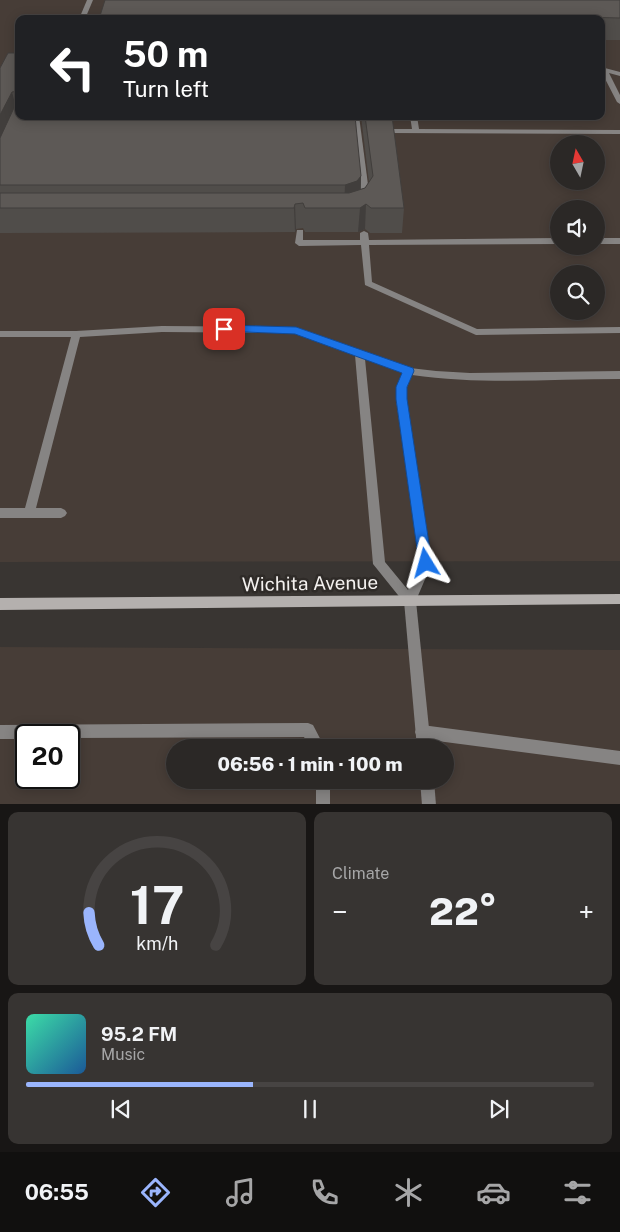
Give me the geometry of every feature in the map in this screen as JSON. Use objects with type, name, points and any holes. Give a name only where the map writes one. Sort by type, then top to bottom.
[{"type":"main road","name":"Wichita Avenue","points":[[0,604],[620,600]]},
{"type":"street","points":[[84,15],[90,0]]},
{"type":"street","points":[[605,70],[620,74]]},
{"type":"street","points":[[605,74],[620,102]]},
{"type":"street","points":[[356,120],[366,201],[360,210]]},
{"type":"street","points":[[414,120],[416,131]]},
{"type":"street","points":[[390,131],[620,132]]},
{"type":"street","points":[[300,232],[299,242],[550,241]]},
{"type":"street","points":[[364,232],[368,283],[476,332],[620,330]]},
{"type":"street","points":[[605,241],[620,241]]},
{"type":"street","points":[[0,334],[76,334],[162,329],[296,330],[409,371],[436,376],[620,376]]},
{"type":"street","points":[[29,513],[76,334]]},
{"type":"street","points":[[360,354],[379,564],[410,601]]},
{"type":"street","points":[[409,371],[402,387],[401,399],[426,563],[410,601],[423,739]]},
{"type":"street","points":[[0,513],[61,513]]},
{"type":"street","points":[[0,732],[308,730],[313,739]]},
{"type":"street","points":[[422,732],[620,758]]},
{"type":"street","points":[[323,789],[323,804]]},
{"type":"street","points":[[427,789],[429,804]]},
{"type":"shaded area","points":[[0,0],[620,0],[620,561],[0,562]]},
{"type":"shaded area","points":[[0,647],[620,650],[620,804],[0,804]]},
{"type":"building","points":[[105,0],[620,0],[620,18],[605,18],[605,15],[100,15]]},
{"type":"building","points":[[8,53],[15,53],[15,92],[12,92],[0,115],[0,68]]},
{"type":"building","points":[[15,106],[15,120],[355,120],[361,176],[357,181],[345,185],[0,185],[0,138]]},
{"type":"building","points":[[366,120],[393,120],[404,208],[371,208],[366,204],[360,208],[305,208],[303,203],[295,204],[294,208],[0,208],[0,193],[349,193],[365,188],[373,176]]},
{"type":"route","points":[[224,329],[296,330],[409,371],[402,387],[401,399],[426,563]]}]
